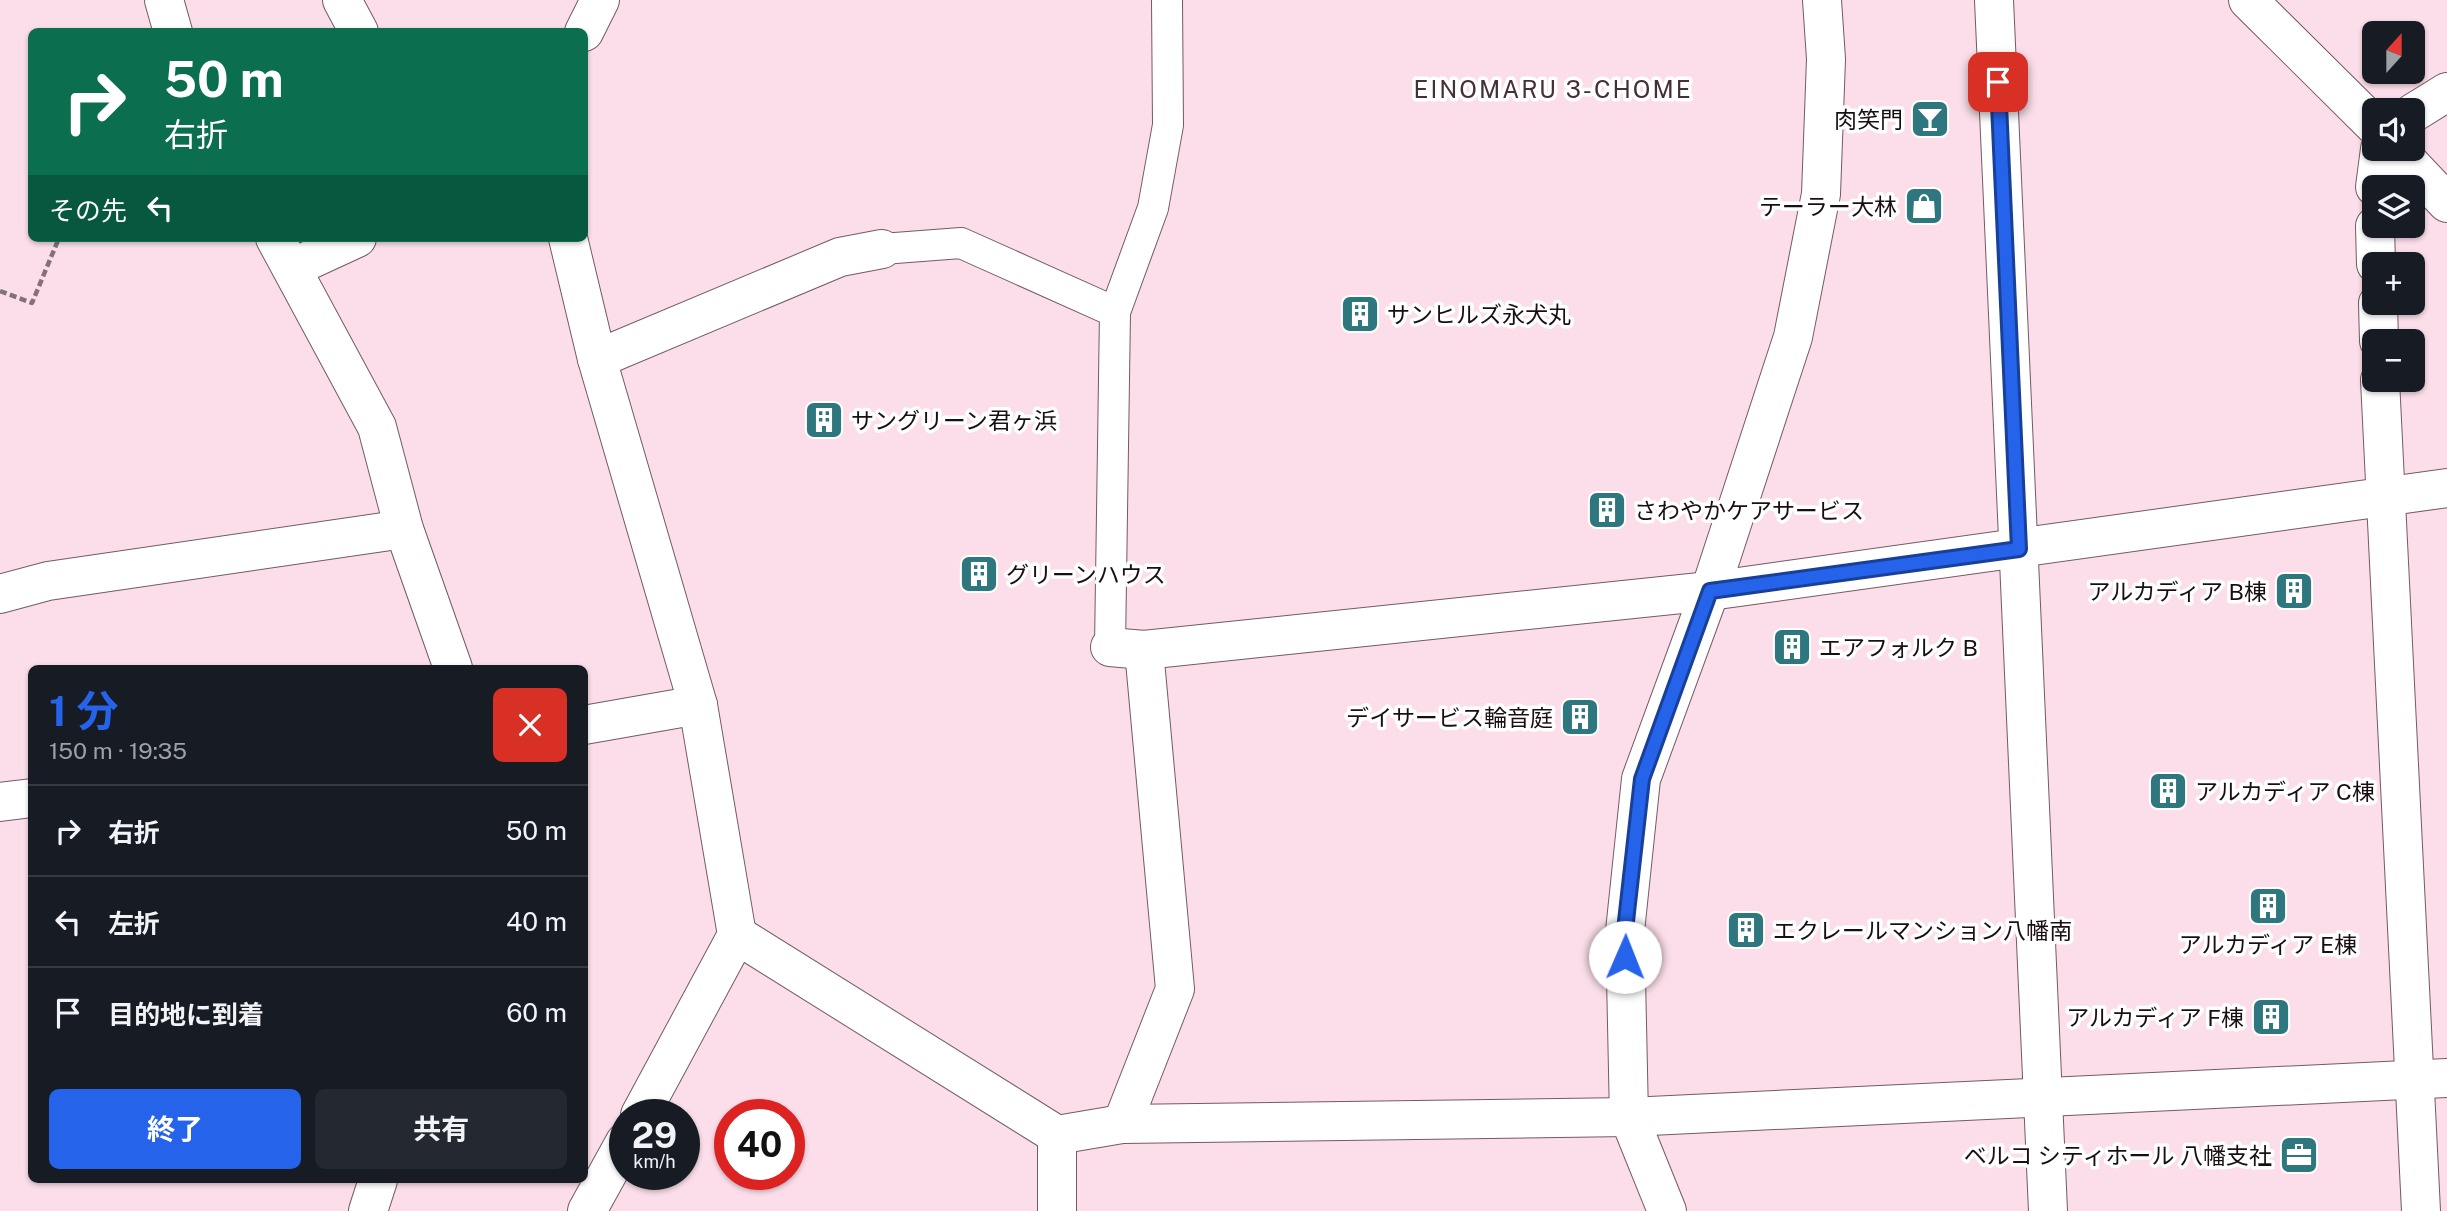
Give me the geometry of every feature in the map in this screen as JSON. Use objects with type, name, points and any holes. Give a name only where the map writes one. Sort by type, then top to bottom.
[{"type":"street","points":[[164,0],[172,28]]},
{"type":"street","points":[[342,0],[357,28]]},
{"type":"street","points":[[586,28],[600,0]]},
{"type":"street","points":[[1667,1211],[1629,1117],[1625,930],[1642,779],[1710,591],[1793,337],[1821,194],[1826,59],[1822,0]]},
{"type":"street","points":[[1994,0],[2048,1211]]},
{"type":"street","points":[[2248,0],[2362,113]]},
{"type":"street","points":[[2425,106],[2447,92]]},
{"type":"street","points":[[2407,161],[2447,203]]},
{"type":"street","points":[[338,242],[284,253],[377,427],[404,529],[452,665]]},
{"type":"street","points":[[569,242],[597,359],[698,705],[737,935],[649,1099]]},
{"type":"street","points":[[597,359],[839,257],[882,249]]},
{"type":"street","points":[[2380,392],[2384,497],[2430,1079],[2421,1211]]},
{"type":"street","points":[[1122,1124],[1175,989],[1127,648],[1710,591],[2447,488]]},
{"type":"street","points":[[0,594],[48,581],[404,529]]},
{"type":"street","points":[[588,724],[698,705]]},
{"type":"street","points":[[0,802],[28,798]]},
{"type":"street","points":[[737,935],[1057,1135],[1122,1124],[1629,1117],[2430,1079]]},
{"type":"street","points":[[1056,1211],[1057,1135]]},
{"type":"street","points":[[587,1211],[609,1171]]},
{"type":"street","points":[[368,1211],[376,1183]]},
{"type":"lane","points":[[1127,648],[1115,312],[1153,208],[1168,125],[1167,0]]},
{"type":"lane","points":[[882,249],[961,243],[1115,312]]},
{"type":"path","points":[[0,291],[32,303],[57,242]]},
{"type":"place","name":"肉笑門","points":[[1930,119]]},
{"type":"place","name":"テーラー大林","points":[[1924,206]]},
{"type":"place","name":"サンヒルズ永犬丸","points":[[1360,314]]},
{"type":"place","name":"サングリーン君ヶ浜","points":[[824,420]]},
{"type":"place","name":"さわやかケアサービス","points":[[1607,510]]},
{"type":"place","name":"グリーンハウス","points":[[979,574]]},
{"type":"place","name":"アルカディア B棟","points":[[2294,591]]},
{"type":"place","name":"エアフォルク B","points":[[1792,647]]},
{"type":"place","name":"デイサービス輪音庭","points":[[1580,717]]},
{"type":"place","name":"アルカディア C棟","points":[[2168,791]]},
{"type":"place","name":"アルカディア E棟","points":[[2268,906]]},
{"type":"place","name":"エクレールマンション八幡南","points":[[1746,930]]},
{"type":"place","name":"アルカディア F棟","points":[[2271,1017]]},
{"type":"place","name":"ベルコ シティホール 八幡支社","points":[[2299,1155]]},
{"type":"district","name":"EINOMARU 3-CHOME","points":[[1553,89]]},
{"type":"route","points":[[1625,957],[1625,930],[1642,779],[1710,591],[2019,549],[1998,82]]}]
